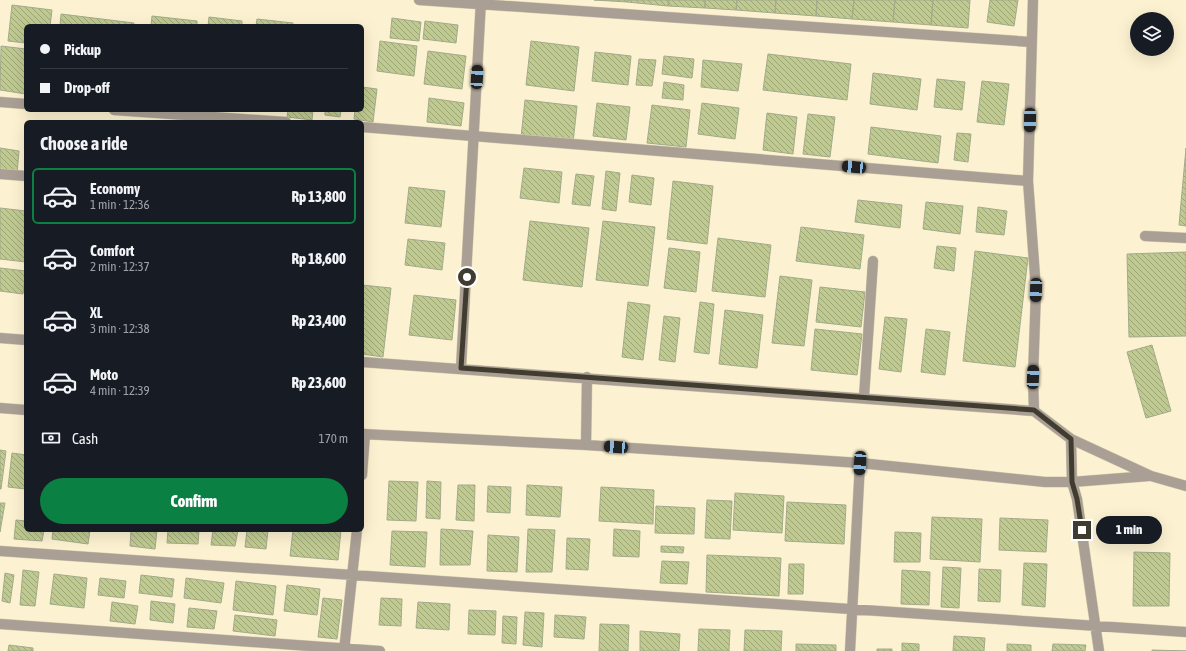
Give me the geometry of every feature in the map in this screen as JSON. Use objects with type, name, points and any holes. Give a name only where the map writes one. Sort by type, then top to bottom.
[{"type":"street","points":[[419,0],[481,2],[1031,42]]},
{"type":"street","points":[[1033,0],[1028,182],[1036,290],[1033,377],[1034,410]]},
{"type":"street","points":[[461,368],[481,2]]},
{"type":"street","points":[[0,102],[24,104]]},
{"type":"street","points":[[143,112],[257,120]]},
{"type":"street","points":[[364,127],[474,135],[1028,182]]},
{"type":"street","points":[[0,174],[24,176]]},
{"type":"street","points":[[1145,236],[1186,238]]},
{"type":"street","points":[[864,397],[874,261]]},
{"type":"street","points":[[0,338],[24,340]]},
{"type":"street","points":[[364,362],[1034,410],[1071,439],[1151,476],[1186,486]]},
{"type":"street","points":[[586,445],[587,377]]},
{"type":"street","points":[[0,408],[24,410]]},
{"type":"street","points":[[364,434],[586,445],[860,463],[1045,482],[1072,482],[1151,476]]},
{"type":"street","points":[[1071,439],[1072,482],[1077,499],[1099,651]]},
{"type":"street","points":[[850,651],[860,463]]},
{"type":"street","points":[[344,650],[357,532]]},
{"type":"street","points":[[0,552],[852,608],[1186,632]]},
{"type":"street","points":[[0,624],[344,650],[380,651]]},
{"type":"building","points":[[594,0],[628,0],[627,2]]},
{"type":"building","points":[[628,0],[669,0],[668,6],[627,2]]},
{"type":"building","points":[[669,0],[705,0],[705,8],[668,6]]},
{"type":"building","points":[[705,0],[737,0],[736,10],[705,8]]},
{"type":"building","points":[[737,0],[776,0],[775,13],[736,10]]},
{"type":"building","points":[[776,0],[817,0],[816,16],[775,13]]},
{"type":"building","points":[[817,0],[854,0],[852,19],[816,16]]},
{"type":"building","points":[[854,0],[895,0],[893,22],[852,19]]},
{"type":"building","points":[[895,0],[933,0],[931,25],[893,22]]},
{"type":"building","points":[[933,0],[970,0],[968,28],[931,25]]},
{"type":"building","points":[[990,0],[1018,0],[1014,26],[987,22]]},
{"type":"building","points":[[12,5],[52,10],[50,24],[24,24],[24,43],[8,41]]},
{"type":"building","points":[[61,14],[134,23],[134,24],[60,24]]},
{"type":"building","points":[[152,16],[197,21],[197,24],[151,24]]},
{"type":"building","points":[[209,17],[242,21],[242,24],[208,24]]},
{"type":"building","points":[[392,18],[421,22],[419,41],[390,38]]},
{"type":"building","points":[[257,19],[293,23],[293,24],[256,24]]},
{"type":"building","points":[[425,21],[458,25],[456,43],[423,39]]},
{"type":"building","points":[[380,41],[417,46],[414,76],[377,71]]},
{"type":"building","points":[[531,41],[579,47],[574,91],[526,85]]},
{"type":"building","points":[[1,46],[24,49],[24,94],[0,90]]},
{"type":"building","points":[[428,51],[466,56],[462,89],[424,84]]},
{"type":"building","points":[[595,52],[631,56],[628,85],[592,81]]},
{"type":"building","points":[[768,54],[851,64],[847,100],[763,90]]},
{"type":"building","points":[[664,56],[694,59],[692,78],[662,74]]},
{"type":"building","points":[[639,59],[656,60],[652,86],[636,85]]},
{"type":"building","points":[[703,60],[742,64],[738,91],[701,87]]},
{"type":"building","points":[[873,73],[921,79],[917,110],[870,104]]},
{"type":"building","points":[[937,79],[965,82],[962,110],[934,107]]},
{"type":"building","points":[[982,81],[1009,84],[1004,125],[977,122]]},
{"type":"building","points":[[664,82],[684,85],[683,100],[662,98]]},
{"type":"building","points":[[364,87],[377,89],[373,122],[354,119],[355,112],[364,112]]},
{"type":"building","points":[[429,98],[464,103],[461,126],[427,122]]},
{"type":"building","points":[[525,100],[577,106],[573,143],[521,137]]},
{"type":"building","points":[[597,103],[630,107],[626,140],[593,136]]},
{"type":"building","points":[[702,103],[739,108],[735,139],[698,134]]},
{"type":"building","points":[[652,105],[690,110],[686,147],[647,143]]},
{"type":"building","points":[[288,112],[313,112],[312,120],[287,117]]},
{"type":"building","points":[[325,112],[341,112],[340,117],[325,115]]},
{"type":"building","points":[[767,113],[797,117],[793,154],[763,150]]},
{"type":"building","points":[[808,114],[835,117],[830,157],[803,154]]},
{"type":"building","points":[[871,127],[941,136],[938,163],[868,154]]},
{"type":"building","points":[[957,133],[971,134],[968,162],[954,160]]},
{"type":"building","points":[[0,148],[19,151],[17,174],[0,172]]},
{"type":"building","points":[[1186,148],[1186,226],[1179,225]]},
{"type":"building","points":[[524,168],[562,172],[559,203],[520,198]]},
{"type":"building","points":[[606,171],[620,173],[616,211],[602,209]]},
{"type":"building","points":[[576,174],[594,176],[590,206],[572,204]]},
{"type":"building","points":[[632,175],[654,178],[651,205],[629,202]]},
{"type":"building","points":[[673,181],[713,186],[707,244],[667,239]]},
{"type":"building","points":[[409,187],[445,191],[441,227],[405,223]]},
{"type":"building","points":[[858,200],[902,205],[900,228],[855,222]]},
{"type":"building","points":[[926,202],[963,206],[960,234],[923,229]]},
{"type":"building","points":[[978,207],[1007,211],[1004,235],[976,232]]},
{"type":"building","points":[[0,208],[24,211],[24,262],[0,259]]},
{"type":"building","points":[[530,221],[589,228],[582,287],[523,280]]},
{"type":"building","points":[[603,221],[655,227],[648,286],[596,280]]},
{"type":"building","points":[[801,227],[864,235],[860,269],[796,261]]},
{"type":"building","points":[[718,238],[771,245],[765,297],[712,291]]},
{"type":"building","points":[[408,239],[445,243],[442,270],[405,265]]},
{"type":"building","points":[[937,246],[956,248],[954,271],[934,268]]},
{"type":"building","points":[[669,248],[700,252],[696,292],[664,288]]},
{"type":"building","points":[[975,251],[1028,258],[1015,367],[963,361]]},
{"type":"building","points":[[1186,252],[1186,336],[1129,337],[1127,254]]},
{"type":"building","points":[[0,268],[24,271],[23,294],[0,291]]},
{"type":"building","points":[[780,276],[812,280],[804,346],[772,343]]},
{"type":"building","points":[[364,285],[391,288],[383,357],[364,354]]},
{"type":"building","points":[[820,287],[865,292],[861,327],[816,322]]},
{"type":"building","points":[[414,295],[456,300],[452,340],[409,335]]},
{"type":"building","points":[[628,302],[650,305],[643,360],[622,357]]},
{"type":"building","points":[[700,302],[714,304],[709,354],[694,352]]},
{"type":"building","points":[[725,310],[763,315],[757,368],[719,364]]},
{"type":"building","points":[[664,316],[680,318],[675,362],[659,360]]},
{"type":"building","points":[[885,317],[907,319],[901,372],[879,369]]},
{"type":"building","points":[[815,329],[862,334],[857,375],[811,370]]},
{"type":"building","points":[[926,329],[950,332],[945,375],[921,372]]},
{"type":"building","points":[[1152,345],[1171,411],[1146,418],[1127,352]]},
{"type":"building","points":[[0,450],[6,451],[1,489],[0,489]]},
{"type":"building","points":[[12,453],[24,455],[24,489],[8,487]]},
{"type":"building","points":[[389,481],[418,482],[416,521],[387,520]]},
{"type":"building","points":[[427,481],[441,482],[440,519],[426,518]]},
{"type":"building","points":[[458,485],[475,485],[474,521],[456,520]]},
{"type":"building","points":[[527,485],[562,487],[560,517],[526,515]]},
{"type":"building","points":[[488,486],[511,487],[510,513],[487,512]]},
{"type":"building","points":[[601,487],[654,490],[653,524],[599,521]]},
{"type":"building","points":[[735,493],[784,496],[782,533],[733,530]]},
{"type":"building","points":[[707,500],[732,501],[730,539],[705,538]]},
{"type":"building","points":[[787,502],[846,505],[844,544],[785,541]]},
{"type":"building","points":[[0,503],[5,503],[0,532]]},
{"type":"building","points":[[656,506],[695,508],[694,534],[655,533]]},
{"type":"building","points":[[932,517],[982,519],[980,562],[930,559]]},
{"type":"building","points":[[1000,518],[1048,520],[1046,552],[999,550]]},
{"type":"building","points":[[16,520],[24,521],[24,532],[44,532],[42,541],[14,539]]},
{"type":"building","points":[[441,529],[473,531],[470,565],[440,565]]},
{"type":"building","points":[[528,529],[555,530],[552,572],[526,572]]},
{"type":"building","points":[[614,529],[640,531],[639,557],[613,556]]},
{"type":"building","points":[[392,531],[427,532],[425,567],[390,565]]},
{"type":"building","points":[[53,532],[90,532],[88,544],[52,539]]},
{"type":"building","points":[[131,532],[157,532],[155,549],[130,546]]},
{"type":"building","points":[[168,532],[199,532],[198,544],[167,543]]},
{"type":"building","points":[[213,532],[238,532],[235,546],[211,545]]},
{"type":"building","points":[[247,532],[268,532],[266,549],[245,547]]},
{"type":"building","points":[[293,532],[341,532],[338,560],[290,556]]},
{"type":"building","points":[[895,532],[921,533],[920,562],[894,562]]},
{"type":"building","points":[[488,535],[519,537],[517,572],[487,571]]},
{"type":"building","points":[[567,538],[590,539],[588,570],[566,569]]},
{"type":"building","points":[[661,546],[684,547],[683,553],[661,552]]},
{"type":"building","points":[[1134,552],[1170,553],[1169,606],[1133,606]]},
{"type":"building","points":[[707,555],[781,558],[779,596],[706,592]]},
{"type":"building","points":[[662,561],[689,562],[687,584],[660,583]]},
{"type":"building","points":[[1024,563],[1047,564],[1045,607],[1022,605]]},
{"type":"building","points":[[789,564],[804,564],[803,594],[788,594]]},
{"type":"building","points":[[943,567],[961,568],[959,608],[941,607]]},
{"type":"building","points":[[979,569],[1001,570],[1000,602],[978,601]]},
{"type":"building","points":[[23,570],[39,572],[35,606],[20,605]]},
{"type":"building","points":[[902,570],[930,572],[929,605],[901,604]]},
{"type":"building","points":[[5,573],[14,575],[10,603],[2,601]]},
{"type":"building","points":[[54,574],[87,578],[84,608],[50,604]]},
{"type":"building","points":[[141,575],[174,579],[172,597],[139,593]]},
{"type":"building","points":[[100,578],[126,581],[124,598],[98,595]]},
{"type":"building","points":[[186,578],[224,583],[221,603],[184,598]]},
{"type":"building","points":[[236,581],[276,586],[273,615],[233,610]]},
{"type":"building","points":[[287,585],[320,589],[317,615],[284,611]]},
{"type":"building","points":[[323,598],[342,600],[337,639],[318,637]]},
{"type":"building","points":[[381,598],[402,599],[401,626],[379,625]]},
{"type":"building","points":[[151,601],[175,604],[173,623],[150,620]]},
{"type":"building","points":[[112,602],[138,606],[135,624],[110,621]]},
{"type":"building","points":[[418,602],[450,604],[449,630],[416,628]]},
{"type":"building","points":[[189,608],[217,611],[214,629],[187,627]]},
{"type":"building","points":[[469,610],[496,611],[495,635],[468,634]]},
{"type":"building","points":[[525,612],[544,613],[542,647],[523,645]]},
{"type":"building","points":[[235,615],[277,620],[275,636],[233,631]]},
{"type":"building","points":[[555,615],[586,617],[584,639],[554,637]]},
{"type":"building","points":[[503,616],[517,617],[516,644],[502,643]]},
{"type":"building","points":[[600,624],[629,625],[628,651],[599,651]]},
{"type":"building","points":[[699,629],[730,630],[729,651],[698,651]]},
{"type":"building","points":[[745,630],[782,631],[781,651],[744,651]]},
{"type":"building","points":[[640,631],[680,634],[679,651],[640,651]]},
{"type":"building","points":[[954,636],[985,638],[984,651],[953,651]]},
{"type":"building","points":[[902,643],[919,644],[919,651],[902,651]]},
{"type":"building","points":[[796,644],[836,645],[836,651],[796,651]]},
{"type":"building","points":[[1007,644],[1031,645],[1031,651],[1007,651]]},
{"type":"building","points":[[1053,644],[1086,645],[1085,651],[1052,651]]},
{"type":"building","points":[[9,645],[33,648],[33,651],[8,651]]},
{"type":"building","points":[[877,649],[892,649],[892,651],[877,651]]},
{"type":"building","points":[[1152,650],[1186,651],[1152,651]]},
{"type":"route","points":[[467,277],[461,368],[1034,410],[1071,439],[1072,482],[1077,499],[1082,530]]}]
